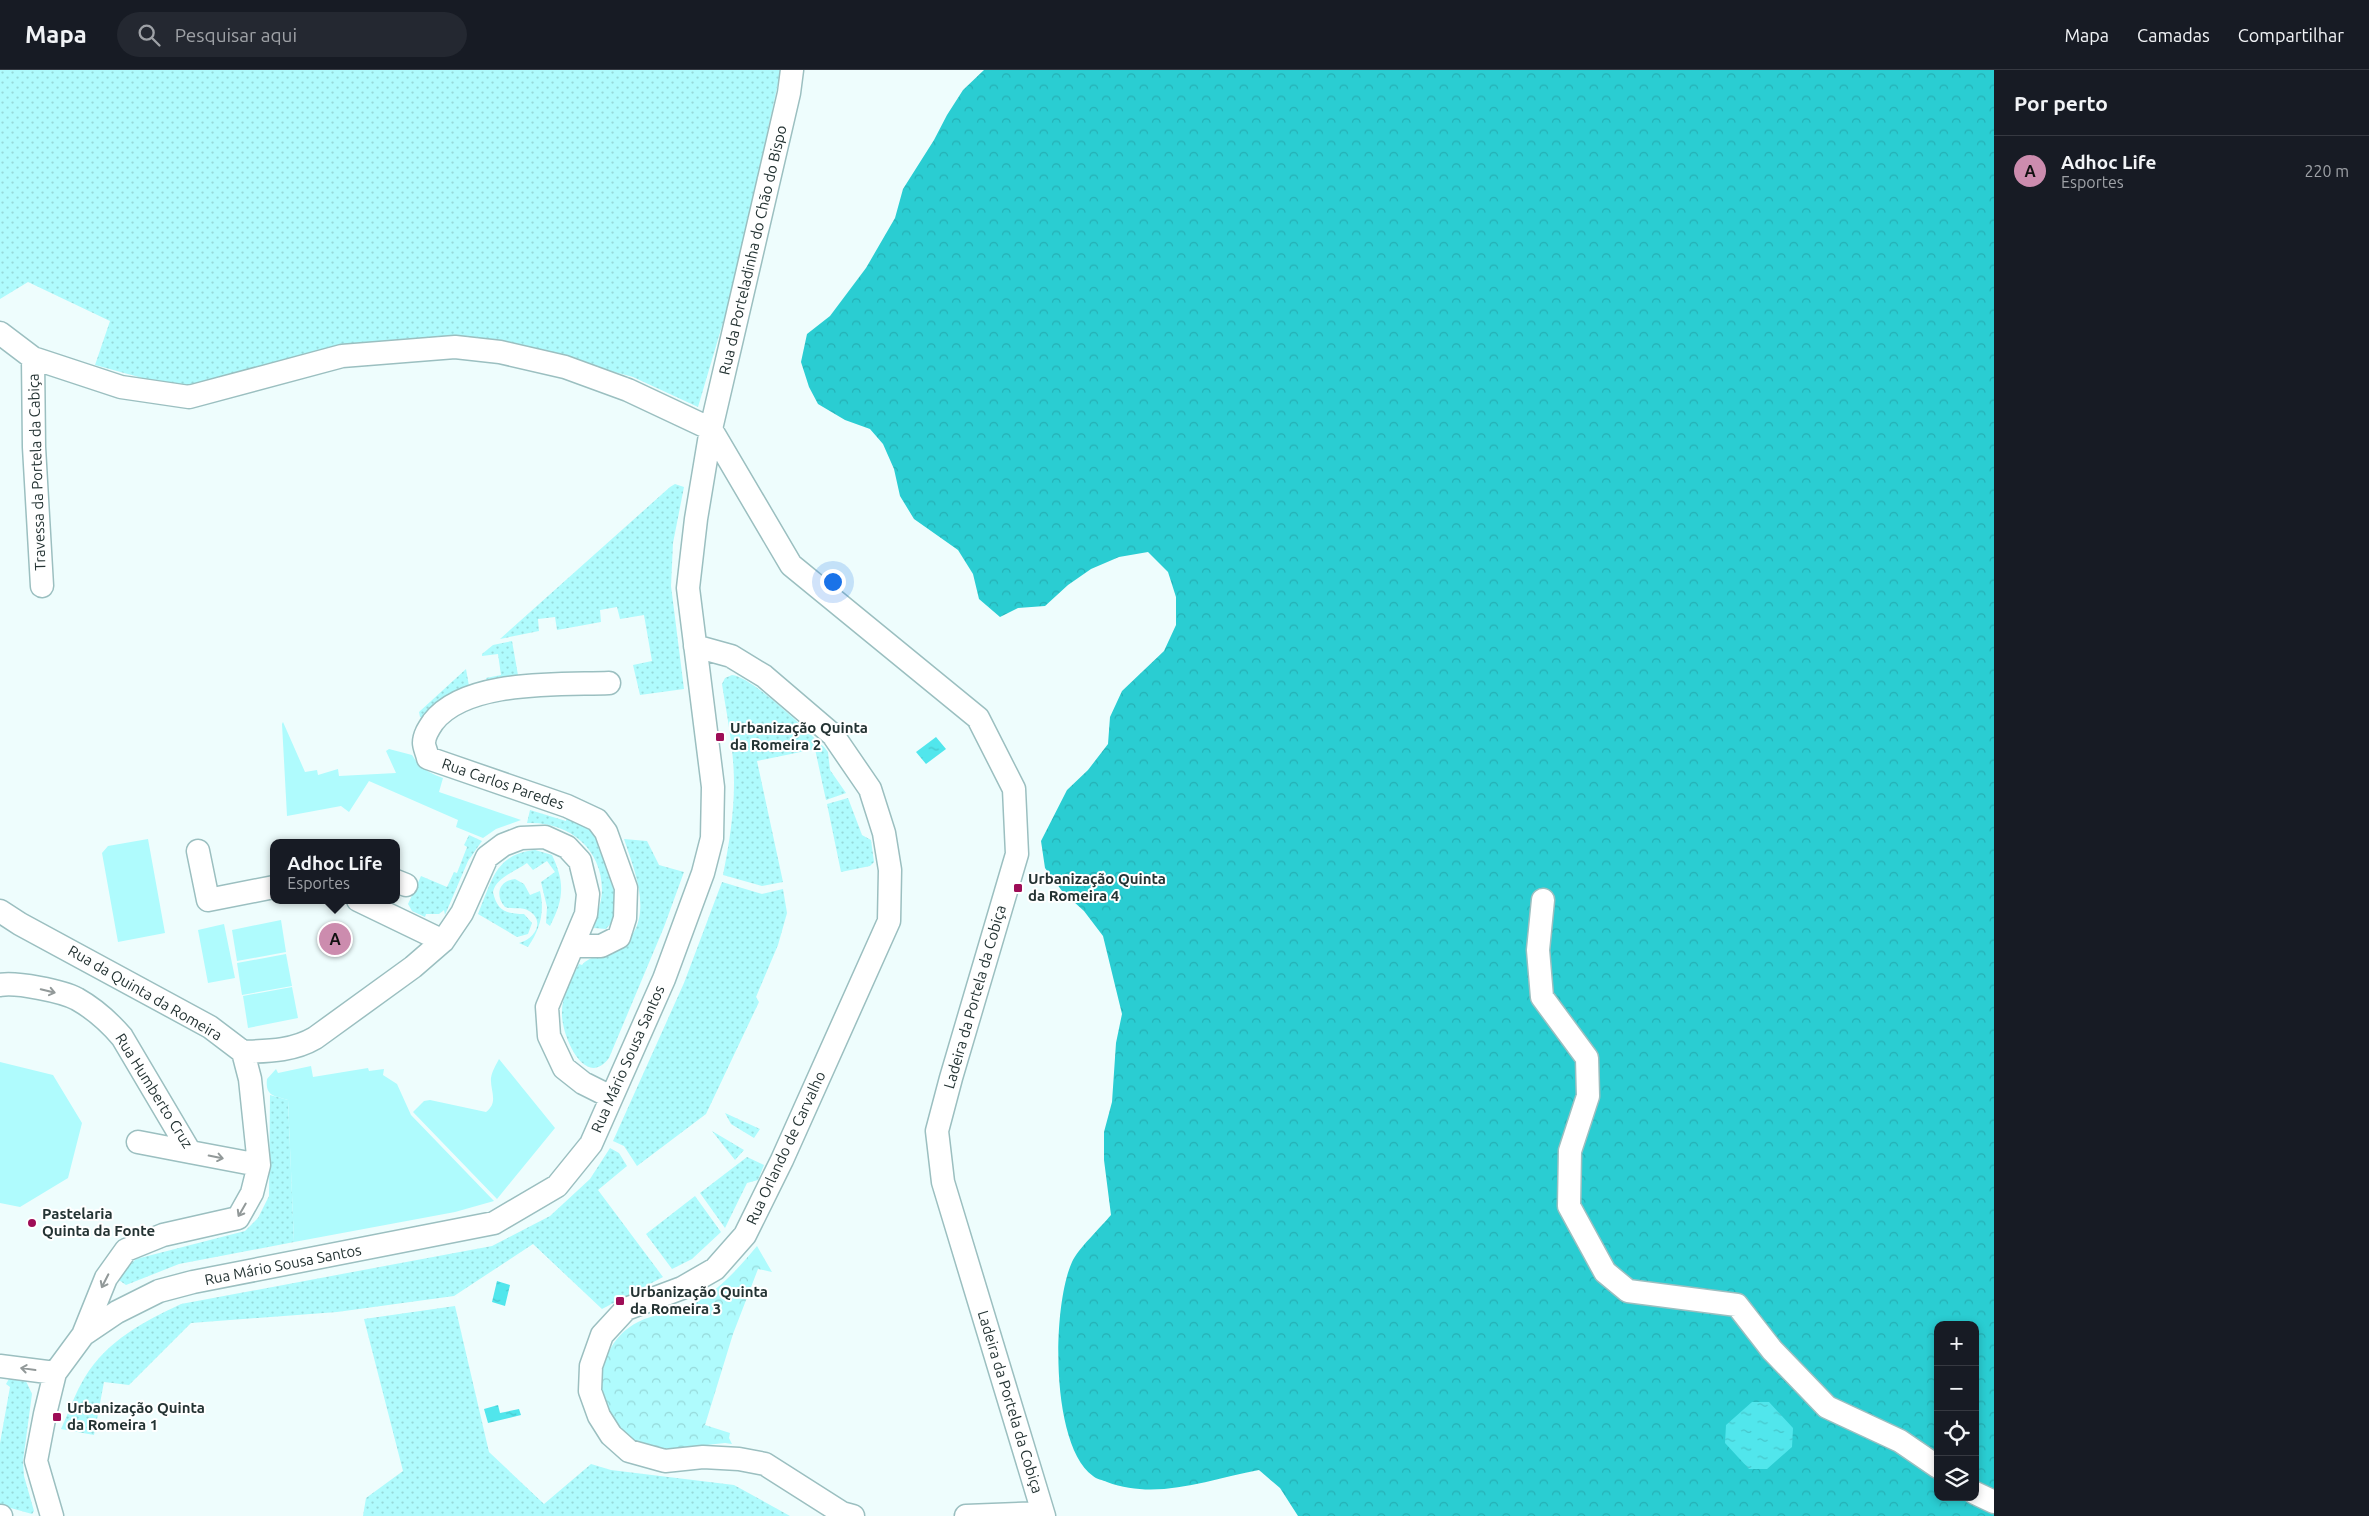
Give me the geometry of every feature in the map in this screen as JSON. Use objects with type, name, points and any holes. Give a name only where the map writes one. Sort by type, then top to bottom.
[{"type":"street","name":"Rua da Porteladinha do Chão do Bispo","points":[[711,429],[792,70]]},
{"type":"street","points":[[0,333],[33,358],[121,387],[189,397],[342,356],[454,348],[500,352],[565,368],[628,390],[711,429]]},
{"type":"street","name":"Travessa da Portela da Cabiça","points":[[33,358],[34,447],[42,586]]},
{"type":"street","name":"Rua Mário Sousa Santos","points":[[83,1335],[117,1312],[159,1291],[193,1282],[494,1223],[557,1186],[591,1144],[664,979],[703,873],[712,838],[713,787],[688,588],[696,519],[711,429]]},
{"type":"street","name":"Ladeira da Portela da Cobiça","points":[[711,429],[791,565],[978,718],[1014,789],[1017,854],[950,1078],[937,1131],[943,1182],[1043,1514]]},
{"type":"street","name":"Rua Orlando de Carvalho","points":[[696,646],[730,656],[764,676],[833,735],[870,789],[884,833],[890,870],[889,921],[782,1160],[745,1235],[715,1269],[682,1288],[626,1310],[602,1335],[591,1366],[590,1391],[599,1416],[611,1435],[629,1451],[664,1461],[703,1458],[739,1459],[765,1464],[842,1513],[853,1516]]},
{"type":"street","name":"Rua Carlos Paredes","points":[[573,946],[600,946],[618,937],[626,918],[626,888],[606,832],[597,820],[567,806],[428,758],[424,743],[428,729],[439,714],[462,700],[522,687],[609,683]]},
{"type":"street","points":[[52,1516],[36,1461],[56,1373],[83,1335],[106,1278],[126,1250],[163,1235],[238,1218],[252,1193],[259,1165],[250,1079],[243,1052],[278,1050],[304,1044],[413,967],[443,941],[462,913],[487,857],[503,845],[521,838],[545,836],[567,847],[580,861],[588,894],[586,914],[547,1008],[549,1036],[564,1068],[582,1083],[611,1097]]},
{"type":"street","points":[[198,851],[208,900],[270,888]]},
{"type":"street","points":[[1543,900],[1538,950],[1542,997],[1587,1058],[1588,1096],[1570,1150],[1569,1206],[1605,1272],[1628,1291],[1737,1305],[1772,1350],[1827,1406],[1900,1441],[1934,1464]]},
{"type":"street","points":[[366,904],[443,941]]},
{"type":"street","name":"Rua da Quinta da Romeira","points":[[0,911],[20,924],[210,1027],[243,1052]]},
{"type":"street","name":"Rua Humberto Cruz","points":[[0,984],[14,983],[76,999],[111,1025],[122,1036],[190,1152],[259,1165]]},
{"type":"street","points":[[138,1142],[190,1152]]},
{"type":"street","points":[[0,1366],[56,1373]]},
{"type":"street","points":[[1979,1495],[1994,1502]]},
{"type":"street","points":[[966,1516],[1043,1514]]},
{"type":"green space","points":[[0,70],[781,70],[732,292],[698,407],[633,377],[502,342],[454,338],[402,339],[341,348],[192,386],[157,382],[95,365],[110,321],[28,282],[0,299]]},
{"type":"green space","points":[[984,70],[1994,70],[1994,1516],[1298,1516],[1280,1488],[1259,1470],[1202,1483],[1164,1489],[1145,1489],[1126,1487],[1096,1478],[1079,1460],[1069,1436],[1062,1406],[1059,1374],[1061,1310],[1065,1283],[1072,1262],[1084,1245],[1111,1215],[1104,1160],[1104,1132],[1112,1102],[1116,1043],[1122,1014],[1103,936],[1084,911],[1062,891],[1045,868],[1041,841],[1067,790],[1088,770],[1108,744],[1110,717],[1122,691],[1164,651],[1176,625],[1176,597],[1168,572],[1148,552],[1119,557],[1091,569],[1068,585],[1045,606],[1018,608],[1000,617],[979,599],[973,574],[958,550],[914,519],[900,496],[894,469],[883,444],[870,429],[845,420],[818,404],[809,387],[801,362],[807,334],[830,316],[866,268],[895,218],[903,189],[934,140],[963,90]]},
{"type":"green space","points":[[675,484],[684,487],[673,543],[671,586],[684,689],[640,695],[633,665],[652,661],[644,615],[620,619],[617,607],[600,610],[601,622],[557,630],[555,617],[538,619],[539,631],[500,639],[670,487]]},
{"type":"green space","points":[[512,641],[519,681],[487,682],[486,678],[501,675],[498,654],[482,656],[482,654],[493,645]]},
{"type":"green space","points":[[466,669],[468,689],[436,703],[426,712],[423,718],[420,717],[419,712]]},
{"type":"green space","points":[[732,675],[741,678],[766,694],[824,747],[828,752],[830,770],[846,793],[826,800],[815,749],[757,761],[783,882],[762,886],[723,875],[731,829],[734,771],[722,684],[725,678]]},
{"type":"green space","points":[[283,722],[305,772],[317,770],[318,775],[338,769],[339,776],[396,773],[386,751],[389,749],[412,755],[425,769],[443,778],[439,792],[521,820],[496,829],[483,838],[456,827],[458,820],[369,781],[349,812],[341,806],[287,816]]},
{"type":"green space","points":[[848,798],[862,835],[871,840],[874,862],[870,866],[841,872],[827,804]]},
{"type":"green space","points":[[530,810],[566,821],[567,817],[588,827],[600,845],[617,902],[613,921],[606,929],[594,928],[602,890],[596,861],[589,849],[568,832],[556,827],[527,823]]},
{"type":"green space","points":[[469,835],[482,841],[468,861],[445,915],[444,910],[439,914],[426,914],[425,917],[412,911],[408,904],[421,876],[447,887],[454,872],[457,873],[467,847],[464,845]]},
{"type":"green space","points":[[148,839],[165,933],[118,942],[102,853],[108,846]]},
{"type":"green space","points":[[624,839],[647,841],[659,865],[684,872],[664,927],[609,1058],[600,1066],[592,1068],[584,1064],[576,1056],[571,1046],[563,1024],[562,1008],[567,989],[579,964],[582,965],[594,957],[617,950],[629,939],[637,926],[640,913],[638,883]]},
{"type":"green space","points":[[535,850],[552,855],[561,882],[560,899],[550,926],[546,923],[547,907],[541,882],[555,872],[547,861],[533,870],[527,863],[498,882],[493,892],[500,907],[507,912],[524,914],[532,923],[528,934],[517,937],[478,914],[492,880],[503,863],[511,857]]},
{"type":"green space","points":[[515,879],[524,884],[530,895],[540,891],[542,913],[536,934],[528,947],[519,943],[533,934],[536,930],[537,920],[529,911],[505,907],[499,894],[505,883]]},
{"type":"green space","points":[[722,882],[762,894],[783,889],[787,913],[778,945],[756,997],[759,1002],[706,1114],[637,1166],[624,1146],[613,1141],[684,983]]},
{"type":"green space","points":[[281,920],[286,952],[237,961],[232,930]]},
{"type":"green space","points":[[224,924],[235,978],[208,983],[198,930]]},
{"type":"green space","points":[[286,954],[292,986],[242,995],[237,963]]},
{"type":"green space","points":[[292,987],[298,1018],[248,1028],[243,996]]},
{"type":"green space","points":[[499,1059],[555,1128],[497,1199],[413,1112],[424,1101],[430,1100],[486,1112],[493,1100],[491,1078]]},
{"type":"green space","points":[[0,1062],[53,1075],[82,1123],[68,1178],[20,1207],[0,1203]]},
{"type":"green space","points":[[311,1066],[313,1077],[368,1068],[369,1071],[384,1069],[383,1075],[397,1084],[411,1115],[494,1201],[455,1212],[294,1242],[288,1100],[269,1092],[267,1089],[267,1079],[276,1069],[278,1073]]},
{"type":"green space","points":[[270,1095],[288,1100],[294,1242],[179,1264],[126,1285],[116,1278],[136,1259],[245,1231],[258,1218],[269,1196]]},
{"type":"green space","points":[[725,1113],[760,1129],[754,1138],[731,1124]]},
{"type":"green space","points":[[712,1131],[744,1150],[735,1160]]},
{"type":"green space","points":[[610,1148],[619,1153],[627,1166],[598,1190],[663,1277],[602,1309],[533,1244],[454,1296],[337,1312],[191,1323],[129,1385],[104,1382],[94,1435],[61,1429],[78,1389],[94,1364],[115,1342],[153,1318],[181,1304],[492,1246],[550,1216],[590,1179]]},
{"type":"green space","points":[[747,1157],[764,1165],[758,1180],[747,1183],[725,1228],[700,1193]]},
{"type":"green space","points":[[695,1196],[721,1232],[692,1259],[672,1269],[646,1234]]},
{"type":"green space","points":[[757,1246],[772,1272],[758,1269],[733,1334],[705,1425],[730,1433],[729,1438],[732,1444],[662,1448],[648,1446],[635,1440],[622,1431],[611,1417],[605,1404],[602,1391],[602,1377],[609,1351],[626,1330],[638,1322],[685,1308],[711,1293],[735,1271]]},
{"type":"green space","points":[[455,1306],[489,1452],[544,1504],[591,1464],[611,1470],[734,1485],[790,1516],[363,1516],[366,1498],[403,1471],[364,1319]]},
{"type":"green space","points":[[10,1377],[25,1379],[32,1394],[23,1461],[24,1476],[34,1511],[32,1514],[0,1505],[0,1443],[10,1387],[6,1384]]},
{"type":"water","points":[[936,737],[946,749],[926,764],[916,752]]},
{"type":"water","points":[[497,1281],[510,1285],[505,1306],[492,1302]]},
{"type":"water","points":[[1752,1402],[1769,1402],[1793,1428],[1792,1447],[1767,1469],[1749,1469],[1725,1443],[1726,1425]]},
{"type":"water","points":[[498,1405],[500,1413],[519,1409],[521,1415],[488,1423],[484,1409]]},
{"type":"place","name":"Urbanização Quinta da Romeira 2","points":[[720,737]]},
{"type":"place","name":"Urbanização Quinta da Romeira 4","points":[[1018,888]]},
{"type":"place","name":"Adhoc Life","points":[[335,939]]},
{"type":"place","name":"Pastelaria Quinta da Fonte","points":[[32,1223]]},
{"type":"place","name":"Urbanização Quinta da Romeira 3","points":[[620,1301]]},
{"type":"place","name":"Urbanização Quinta da Romeira 1","points":[[57,1417]]}]
